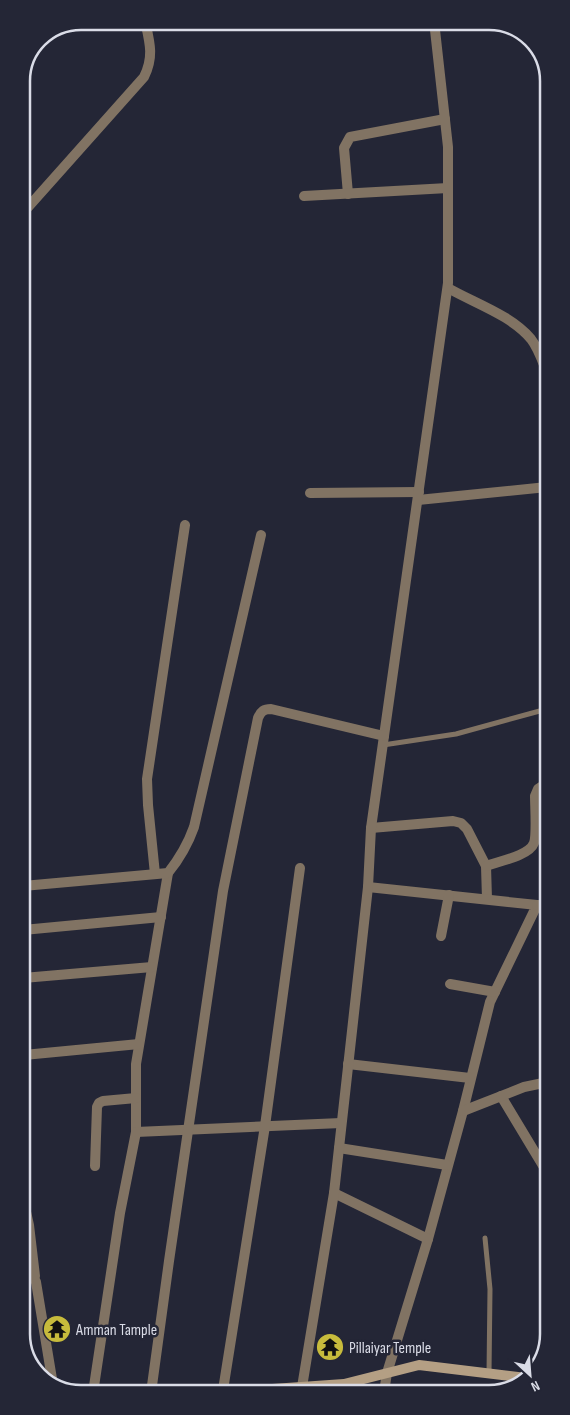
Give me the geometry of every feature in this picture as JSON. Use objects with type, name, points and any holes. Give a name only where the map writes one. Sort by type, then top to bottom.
[{"type":"main road","points":[[340,1385],[419,1365],[516,1377]]},
{"type":"street","points":[[30,205],[144,77],[151,54],[147,30]]},
{"type":"street","points":[[302,1385],[334,1193],[368,887],[371,828],[448,288],[448,147],[435,30]]},
{"type":"street","points":[[348,194],[344,148],[350,137],[445,119]]},
{"type":"street","points":[[304,196],[448,188]]},
{"type":"street","points":[[448,288],[491,310],[514,325],[530,339],[540,355]]},
{"type":"street","points":[[310,493],[418,496],[540,487]]},
{"type":"street","points":[[155,874],[147,780],[184,526]]},
{"type":"street","points":[[94,1385],[120,1213],[136,1132],[136,1064],[168,872],[188,844],[194,827],[261,535]]},
{"type":"street","points":[[152,1385],[223,891],[261,712],[265,709],[271,709],[384,740]]},
{"type":"street","points":[[486,866],[530,850],[535,842],[535,796],[540,788]]},
{"type":"street","points":[[371,828],[453,821],[461,824],[467,829],[486,866],[487,899]]},
{"type":"street","points":[[224,1385],[265,1126],[300,868]]},
{"type":"street","points":[[30,885],[168,872]]},
{"type":"street","points":[[368,887],[540,905]]},
{"type":"street","points":[[441,936],[448,895]]},
{"type":"street","points":[[385,1385],[387,1373],[428,1239],[490,1002],[540,909]]},
{"type":"street","points":[[30,929],[160,917]]},
{"type":"street","points":[[30,977],[152,967]]},
{"type":"street","points":[[450,984],[495,992]]},
{"type":"street","points":[[30,1054],[139,1044]]},
{"type":"street","points":[[348,1064],[470,1078]]},
{"type":"street","points":[[463,1111],[540,1083]]},
{"type":"street","points":[[501,1096],[540,1161]]},
{"type":"street","points":[[95,1166],[97,1107],[99,1103],[136,1098]]},
{"type":"street","points":[[136,1132],[342,1123]]},
{"type":"street","points":[[339,1148],[447,1165]]},
{"type":"street","points":[[334,1193],[428,1239]]},
{"type":"street","points":[[30,1233],[51,1375]]},
{"type":"street","points":[[30,1271],[36,1282]]},
{"type":"lane","points":[[384,740],[456,734],[540,710]]},
{"type":"lane","points":[[485,1238],[490,1289],[488,1373]]},
{"type":"place","name":"Amman Tample","points":[[57,1329]]},
{"type":"place","name":"Pillaiyar Temple","points":[[330,1347]]}]
